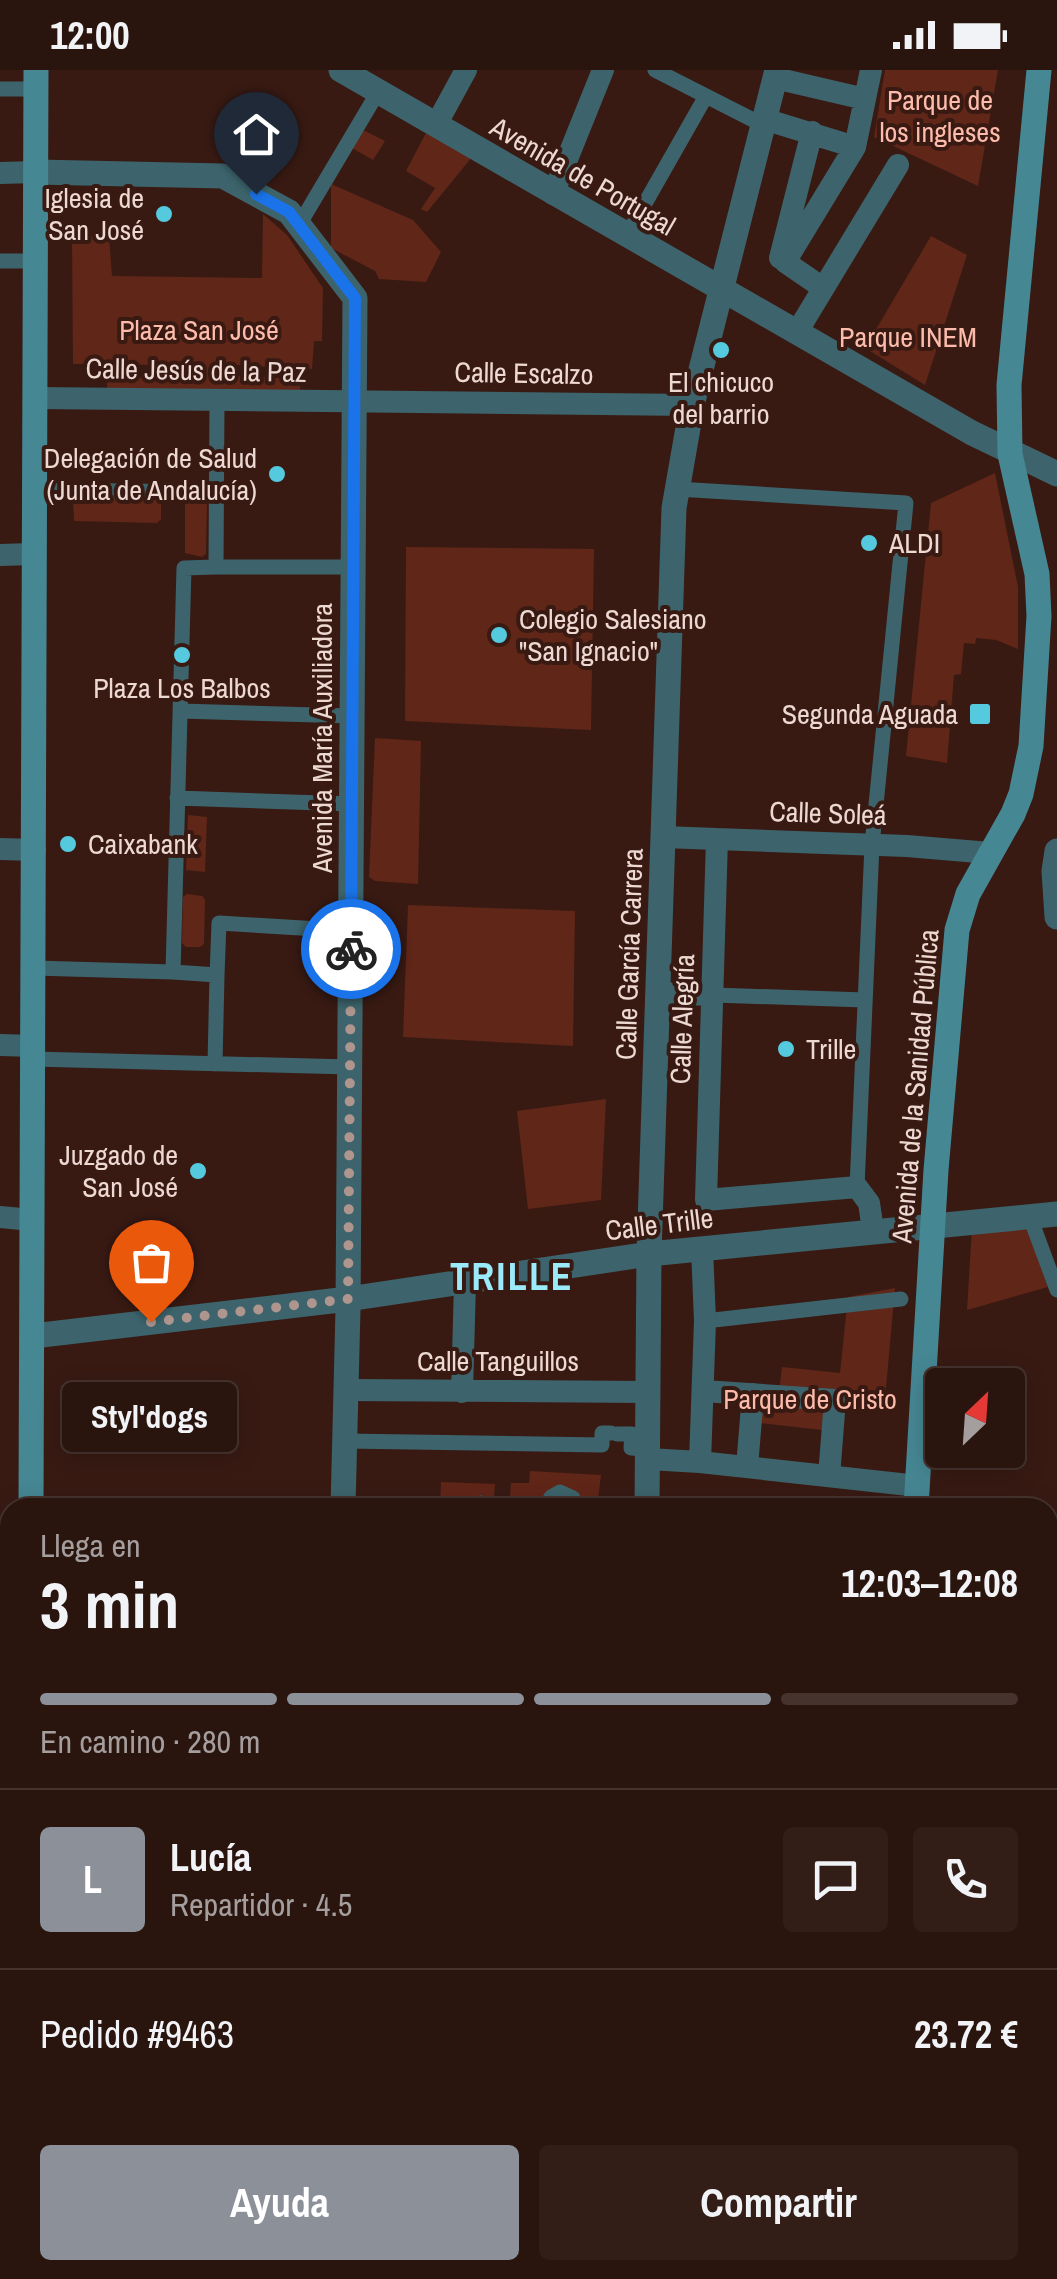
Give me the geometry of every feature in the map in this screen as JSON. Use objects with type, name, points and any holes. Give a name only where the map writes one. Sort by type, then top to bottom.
[{"type":"main road","name":"Avenida de la Sanidad Pública","points":[[917,1497],[956,930],[968,894],[1013,814],[1026,775],[1039,616],[1037,574],[1010,454],[1012,332],[1041,77]]},
{"type":"main road","points":[[31,1498],[36,80]]},
{"type":"street","name":"Avenida de Portugal","points":[[341,70],[1010,454],[1057,474]]},
{"type":"street","points":[[436,125],[466,70]]},
{"type":"street","points":[[553,194],[603,70]]},
{"type":"street","points":[[655,70],[764,122],[812,132],[854,147]]},
{"type":"street","points":[[785,262],[854,147],[871,70]]},
{"type":"street","points":[[776,74],[865,99]]},
{"type":"street","name":"Calle García Carrera","points":[[647,1498],[649,1254],[676,488],[692,405],[776,74]]},
{"type":"street","points":[[0,89],[36,80]]},
{"type":"street","points":[[0,172],[222,176],[289,212],[299,225],[378,92]]},
{"type":"street","points":[[626,236],[706,96]]},
{"type":"street","points":[[812,132],[778,257],[822,288]]},
{"type":"street","points":[[796,332],[898,165]]},
{"type":"street","name":"Avenida María Auxiliadora","points":[[299,225],[355,298],[343,1498]]},
{"type":"street","points":[[0,261],[36,261]]},
{"type":"street","name":"Calle Jesús de la Paz","points":[[36,398],[355,401]]},
{"type":"street","points":[[216,567],[217,400]]},
{"type":"street","name":"Calle Escalzo","points":[[355,401],[692,405]]},
{"type":"street","points":[[676,488],[906,503],[872,845],[864,1000],[858,1186],[869,1203],[873,1230]]},
{"type":"street","points":[[35,490],[216,492]]},
{"type":"street","points":[[0,554],[33,554]]},
{"type":"street","points":[[173,972],[184,568],[354,567]]},
{"type":"street","points":[[180,711],[352,716]]},
{"type":"street","points":[[177,798],[352,804]]},
{"type":"street","name":"Calle Soleá","points":[[663,837],[990,853]]},
{"type":"street","name":"Calle Alegría","points":[[717,839],[706,1200],[858,1186]]},
{"type":"street","points":[[0,850],[35,850]]},
{"type":"street","points":[[1056,864],[1057,917]]},
{"type":"street","points":[[215,1064],[219,923],[351,931]]},
{"type":"street","points":[[34,968],[217,975]]},
{"type":"street","points":[[658,993],[864,1000]]},
{"type":"street","points":[[0,1045],[33,1053],[350,1067]]},
{"type":"street","name":"Calle Trille","points":[[33,1336],[348,1299],[649,1254],[1057,1214]]},
{"type":"street","points":[[1030,1217],[1057,1290]]},
{"type":"street","points":[[0,1218],[32,1220]]},
{"type":"street","points":[[700,1462],[705,1320],[702,1248]]},
{"type":"street","points":[[462,1392],[464,1283]]},
{"type":"street","points":[[705,1320],[901,1299]]},
{"type":"street","name":"Calle Tanguillos","points":[[346,1390],[650,1392]]},
{"type":"street","points":[[704,1392],[836,1400],[829,1476]]},
{"type":"street","points":[[747,1467],[753,1394]]},
{"type":"street","points":[[345,1441],[602,1445],[602,1433],[632,1434],[631,1448],[648,1454],[829,1476],[917,1497]]},
{"type":"green space","name":"Parque de los ingleses","points":[[885,70],[998,70],[978,186],[874,137]]},
{"type":"green space","points":[[361,129],[385,141],[373,160],[352,148]]},
{"type":"green space","points":[[427,131],[472,157],[427,212],[421,209],[435,188],[406,171]]},
{"type":"green space","points":[[331,184],[413,220],[441,252],[426,282],[379,279],[375,271],[331,248]]},
{"type":"green space","name":"Plaza San José","points":[[263,214],[287,235],[323,288],[322,341],[314,341],[312,369],[237,365],[237,376],[300,379],[300,394],[107,391],[107,377],[159,378],[160,365],[73,364],[72,235],[109,237],[112,276],[262,278]]},
{"type":"green space","name":"Parque INEM","points":[[931,236],[967,255],[925,385],[865,348]]},
{"type":"green space","points":[[995,473],[1018,587],[1018,649],[996,640],[976,638],[975,644],[964,643],[961,674],[954,675],[947,763],[906,756],[931,503]]},
{"type":"green space","points":[[76,498],[156,498],[161,502],[161,519],[157,523],[74,521]]},
{"type":"green space","points":[[188,499],[204,500],[207,504],[206,554],[202,557],[185,553]]},
{"type":"green space","name":"Colegio Salesiano \"San Ignacio\"","points":[[406,547],[594,549],[591,730],[405,721]]},
{"type":"green space","points":[[375,738],[421,741],[418,884],[375,881],[369,877]]},
{"type":"green space","points":[[188,815],[207,817],[205,872],[186,870]]},
{"type":"green space","points":[[187,894],[205,900],[204,944],[200,947],[186,947],[182,943],[183,897]]},
{"type":"green space","points":[[408,905],[575,911],[573,1046],[403,1037]]},
{"type":"green space","points":[[606,1099],[601,1200],[528,1209],[517,1111]]},
{"type":"green space","points":[[1028,1223],[1048,1287],[967,1310],[972,1228]]},
{"type":"green space","name":"Parque de Cristo","points":[[895,1288],[884,1410],[843,1403],[840,1432],[751,1422],[754,1393],[779,1392],[782,1367],[840,1373],[848,1297]]},
{"type":"green space","points":[[530,1471],[601,1475],[598,1498],[510,1498],[511,1483],[529,1483]]},
{"type":"green space","points":[[441,1482],[495,1484],[494,1497],[510,1498],[440,1498]]},
{"type":"way so far","points":[[151,1322],[348,1299],[351,949]]},
{"type":"place","name":"Iglesia de San José","points":[[164,214]]},
{"type":"place","name":"El chicuco del barrio","points":[[721,350]]},
{"type":"place","name":"Delegación de Salud (Junta de Andalucía)","points":[[277,474]]},
{"type":"place","name":"ALDI","points":[[869,543]]},
{"type":"place","name":"Colegio Salesiano \"San Ignacio\"","points":[[499,635]]},
{"type":"place","name":"Plaza Los Balbos","points":[[182,655]]},
{"type":"place","name":"Segunda Aguada","points":[[980,714]]},
{"type":"place","name":"Caixabank","points":[[68,844]]},
{"type":"place","name":"Trille","points":[[786,1049]]},
{"type":"place","name":"Juzgado de San José","points":[[198,1171]]},
{"type":"place","name":"Styl'dogs","points":[[151,1322]]},
{"type":"district","name":"TRILLE","points":[[512,1276]]},
{"type":"route","points":[[256,194],[289,212],[355,298],[351,949]]}]
